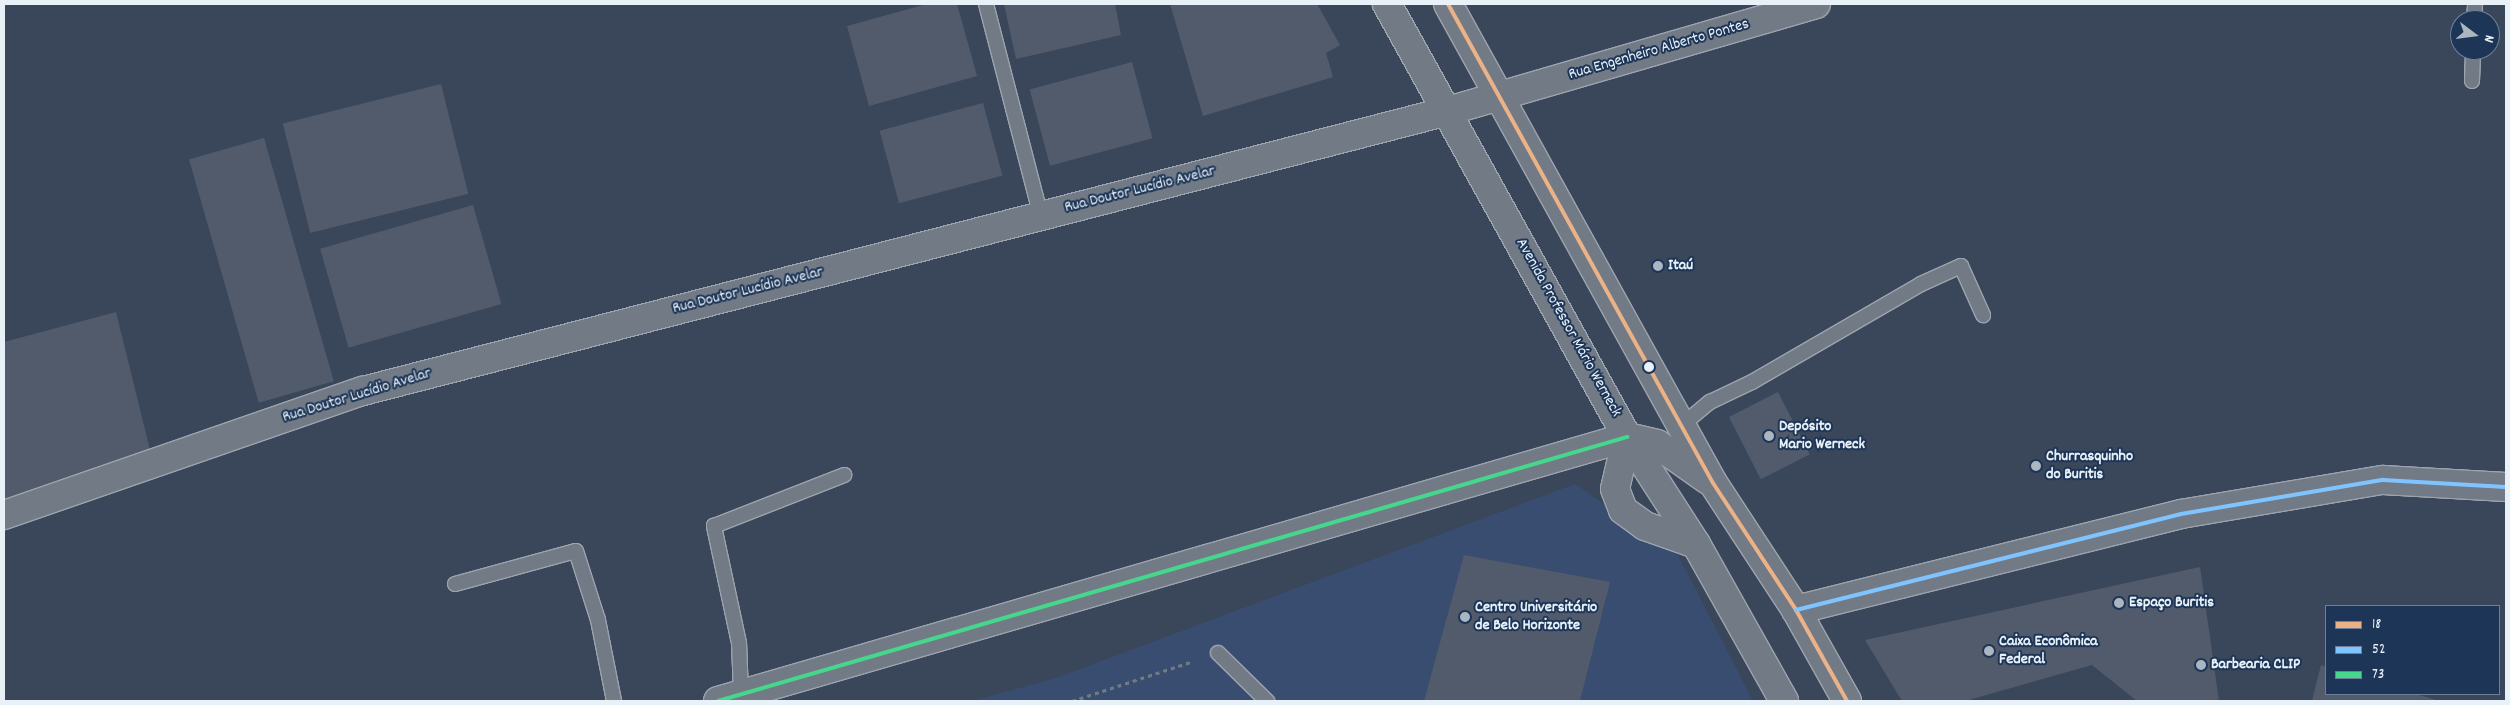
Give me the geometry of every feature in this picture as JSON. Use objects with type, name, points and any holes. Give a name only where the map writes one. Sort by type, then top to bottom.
[{"type":"street","name":"Avenida Professor Mário Werneck","points":[[1386,4],[1448,111],[1626,436],[1696,544],[1784,701]]},
{"type":"street","points":[[1448,4],[1501,96],[1713,483],[1796,610],[1846,701]]},
{"type":"street","name":"Rua Engenheiro Alberto Pontes","points":[[1501,96],[1816,4]]},
{"type":"street","name":"Rua Doutor Lucídio Avelar","points":[[4,515],[363,391],[1501,96]]},
{"type":"street","points":[[729,698],[1626,436],[1657,444],[1713,483]]},
{"type":"street","points":[[1626,436],[1615,489],[1624,510],[1645,526],[1696,544]]},
{"type":"street","points":[[1796,610],[2181,514],[2383,480],[2506,486]]},
{"type":"lane","points":[[986,4],[1041,216]]},
{"type":"lane","points":[[2472,82],[2473,60]]},
{"type":"lane","points":[[1681,426],[1710,402],[1752,382],[1921,284],[1961,266],[1983,315]]},
{"type":"lane","points":[[729,698],[739,643],[714,526],[844,475]]},
{"type":"lane","points":[[455,584],[576,550],[598,620],[614,701]]},
{"type":"lane","points":[[1218,654],[1267,701]]},
{"type":"path","points":[[1072,701],[1218,654]]},
{"type":"shaded area","name":"Centro Universitário de Belo Horizonte","points":[[1575,484],[1678,555],[1753,701],[973,701],[1056,678]]},
{"type":"building","points":[[927,4],[957,4],[977,76],[869,106],[847,26]]},
{"type":"building","points":[[1004,4],[1115,4],[1121,35],[1016,59]]},
{"type":"building","points":[[1170,4],[1317,4],[1340,45],[1326,53],[1333,77],[1203,116]]},
{"type":"building","points":[[1132,62],[1152,138],[1050,166],[1030,89]]},
{"type":"building","points":[[441,84],[468,194],[310,233],[283,123]]},
{"type":"building","points":[[983,103],[1002,175],[899,203],[880,131]]},
{"type":"building","points":[[264,138],[334,381],[259,403],[189,159]]},
{"type":"building","points":[[473,205],[501,304],[349,348],[320,249]]},
{"type":"building","points":[[116,312],[153,462],[4,501],[4,342]]},
{"type":"building","name":"Depósito Mario Werneck","points":[[1778,392],[1810,454],[1761,479],[1729,417]]},
{"type":"building","points":[[1464,555],[1610,582],[1580,701],[1424,701]]},
{"type":"building","name":"Espaço Buritis","points":[[2200,567],[2219,701],[2137,701],[2092,665],[1965,701],[1902,701],[1865,640]]},
{"type":"building","points":[[2321,665],[2325,667],[2325,695],[2419,695],[2439,701],[2312,701]]},
{"type":"transit line","name":"18","points":[[1448,4],[1713,483],[1796,610],[1847,701]]},
{"type":"transit line","name":"73","points":[[718,701],[1627,437]]},
{"type":"transit line","name":"52","points":[[1796,610],[2181,514],[2383,480],[2506,487]]},
{"type":"place","name":"Itaú","points":[[1658,266]]},
{"type":"place","name":"Depósito Mario Werneck","points":[[1769,436]]},
{"type":"place","name":"Churrasquinho do Buritis","points":[[2036,466]]},
{"type":"place","name":"Espaço Buritis","points":[[2119,603]]},
{"type":"place","name":"Centro Universitário de Belo Horizonte","points":[[1465,617]]},
{"type":"place","name":"Caixa Econômica Federal","points":[[1989,651]]},
{"type":"place","name":"Barbearia CLIP","points":[[2201,665]]}]
